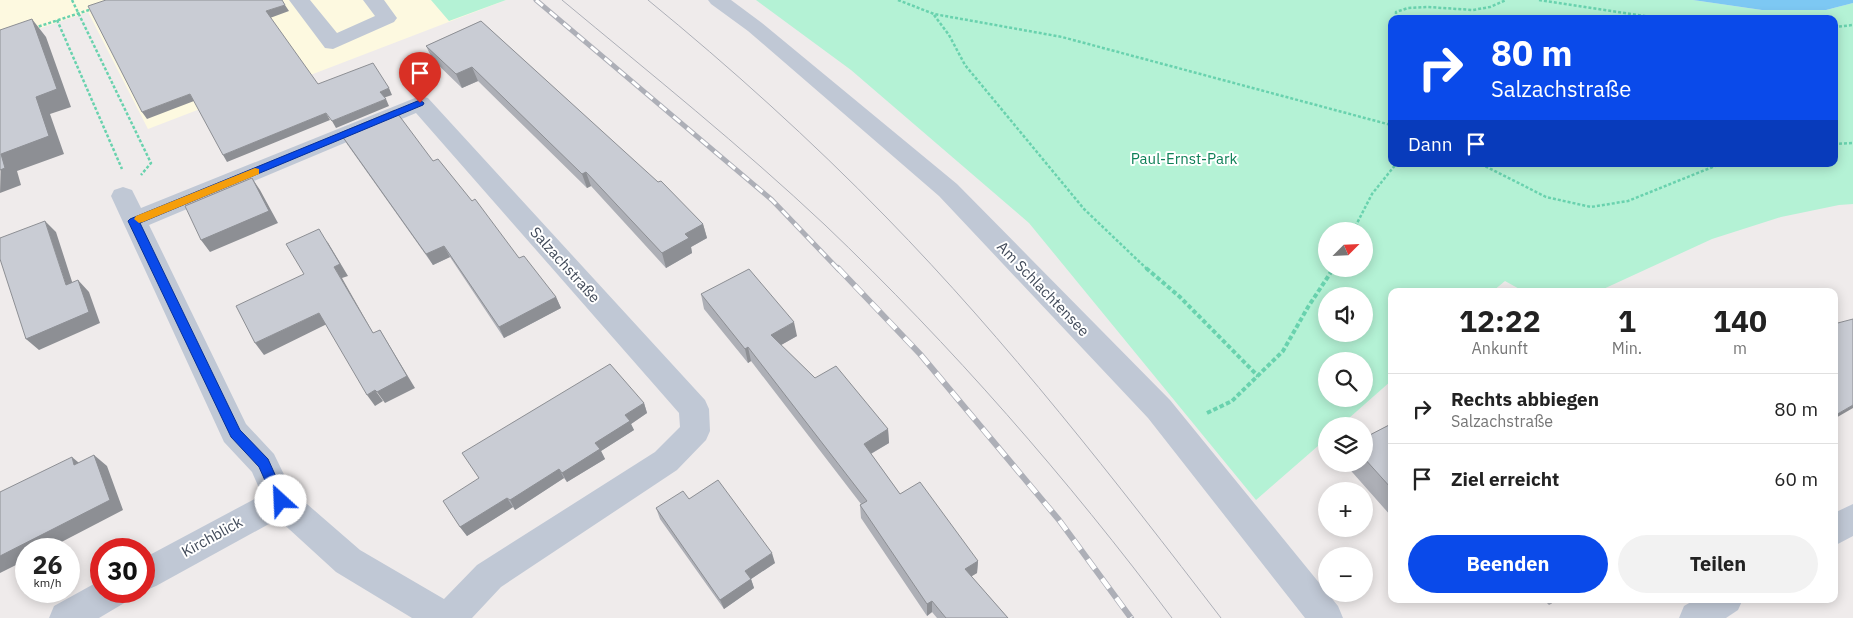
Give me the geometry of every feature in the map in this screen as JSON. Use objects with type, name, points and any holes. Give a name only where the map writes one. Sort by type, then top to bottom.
[{"type":"street","points":[[300,0],[333,43],[387,18],[373,0]]},
{"type":"street","name":"Am Schlachtensee","points":[[718,0],[755,27],[948,190],[1159,409],[1326,618]]},
{"type":"street","name":"Salzachstraße","points":[[128,209],[420,103],[694,409],[695,431],[666,461],[489,576],[449,618]]},
{"type":"street","points":[[128,209],[236,433],[263,463],[281,501],[348,561],[444,618]]},
{"type":"street","name":"Kirchblick","points":[[155,569],[281,501]]},
{"type":"street","points":[[1838,527],[1853,518]]},
{"type":"street","points":[[66,618],[93,603]]},
{"type":"street","points":[[1696,618],[1720,603]]},
{"type":"path","points":[[72,0],[151,163],[128,209]]},
{"type":"path","points":[[898,0],[934,14],[1062,38],[1388,124]]},
{"type":"path","points":[[1396,15],[1396,12],[1408,8],[1448,6],[1473,10],[1490,7],[1506,0]]},
{"type":"path","points":[[1539,0],[1638,15]]},
{"type":"path","points":[[28,30],[95,8]]},
{"type":"path","points":[[934,14],[965,66],[1084,209],[1132,256],[1180,297],[1258,376]]},
{"type":"path","points":[[57,20],[123,173],[128,209]]},
{"type":"path","points":[[1838,27],[1853,25]]},
{"type":"path","points":[[1838,144],[1853,143]]},
{"type":"path","points":[[1358,222],[1372,194],[1394,167]]},
{"type":"path","points":[[1487,167],[1546,197],[1591,207],[1628,201],[1713,167]]},
{"type":"path","points":[[1202,415],[1232,401],[1283,351],[1327,278]]},
{"type":"shaded area","points":[[0,0],[506,0],[287,84],[283,77],[148,129],[88,12],[0,42]]},
{"type":"green space","points":[[431,0],[506,0],[449,21]]},
{"type":"green space","name":"Paul-Ernst-Park","points":[[756,0],[1693,0],[1762,10],[1826,10],[1853,3],[1853,204],[1839,205],[1781,217],[1712,239],[1606,288],[1518,288],[1505,281],[1497,288],[1388,288],[1388,384],[1373,397],[1373,352],[1318,352],[1318,407],[1362,407],[1350,417],[1318,417],[1318,446],[1256,500],[1029,223],[851,70]]},
{"type":"water","points":[[1693,0],[1853,0],[1853,3],[1826,10],[1762,10]]},
{"type":"building","points":[[106,0],[282,0],[285,5],[266,11],[318,84],[373,63],[389,88],[380,92],[386,99],[332,121],[326,113],[223,155],[190,94],[142,112],[88,6]]},
{"type":"building","points":[[32,19],[57,89],[36,97],[49,136],[1,154],[5,168],[0,170],[0,30]]},
{"type":"building","points":[[481,21],[658,182],[661,181],[703,224],[685,234],[689,238],[662,253],[586,172],[582,174],[472,67],[456,74],[426,46]]},
{"type":"building","points":[[395,110],[433,161],[438,159],[472,201],[475,199],[519,258],[524,256],[556,297],[499,327],[444,246],[426,254],[340,133]]},
{"type":"building","points":[[252,178],[269,211],[201,240],[185,206]]},
{"type":"building","points":[[45,221],[66,285],[78,280],[89,312],[26,339],[0,259],[0,238]]},
{"type":"building","points":[[319,229],[340,264],[334,267],[373,333],[380,330],[407,376],[377,392],[375,390],[367,395],[319,313],[255,343],[236,306],[304,274],[286,244]]},
{"type":"building","points":[[749,269],[794,322],[771,335],[815,378],[836,366],[888,429],[864,444],[900,494],[920,482],[978,561],[965,569],[1008,618],[946,618],[932,601],[927,604],[860,505],[867,501],[748,347],[745,349],[701,294]]},
{"type":"building","points":[[1853,319],[1853,405],[1838,414],[1838,323]]},
{"type":"building","points":[[610,364],[644,403],[625,415],[630,421],[595,443],[600,449],[562,473],[559,469],[510,500],[507,498],[460,527],[443,501],[479,478],[462,453]]},
{"type":"building","points":[[1388,426],[1388,485],[1373,468],[1373,433]]},
{"type":"building","points":[[94,455],[110,500],[35,538],[15,538],[15,548],[0,556],[0,492],[72,457],[74,465]]},
{"type":"building","points":[[718,480],[772,553],[745,571],[751,579],[720,600],[656,508],[683,491],[689,499]]},
{"type":"tram line","points":[[562,0],[761,167],[872,271],[1007,414],[1050,464],[1172,618]]},
{"type":"tram line","points":[[648,0],[800,132],[858,188],[931,264],[1018,362],[1060,413],[1221,618]]},
{"type":"railway","points":[[536,0],[772,200],[839,270]]},
{"type":"railway","points":[[838,268],[920,354],[1059,520],[1131,618]]},
{"type":"slow traffic","points":[[139,219],[255,171]]},
{"type":"route","points":[[281,501],[263,463],[236,433],[134,221],[420,103]]}]
